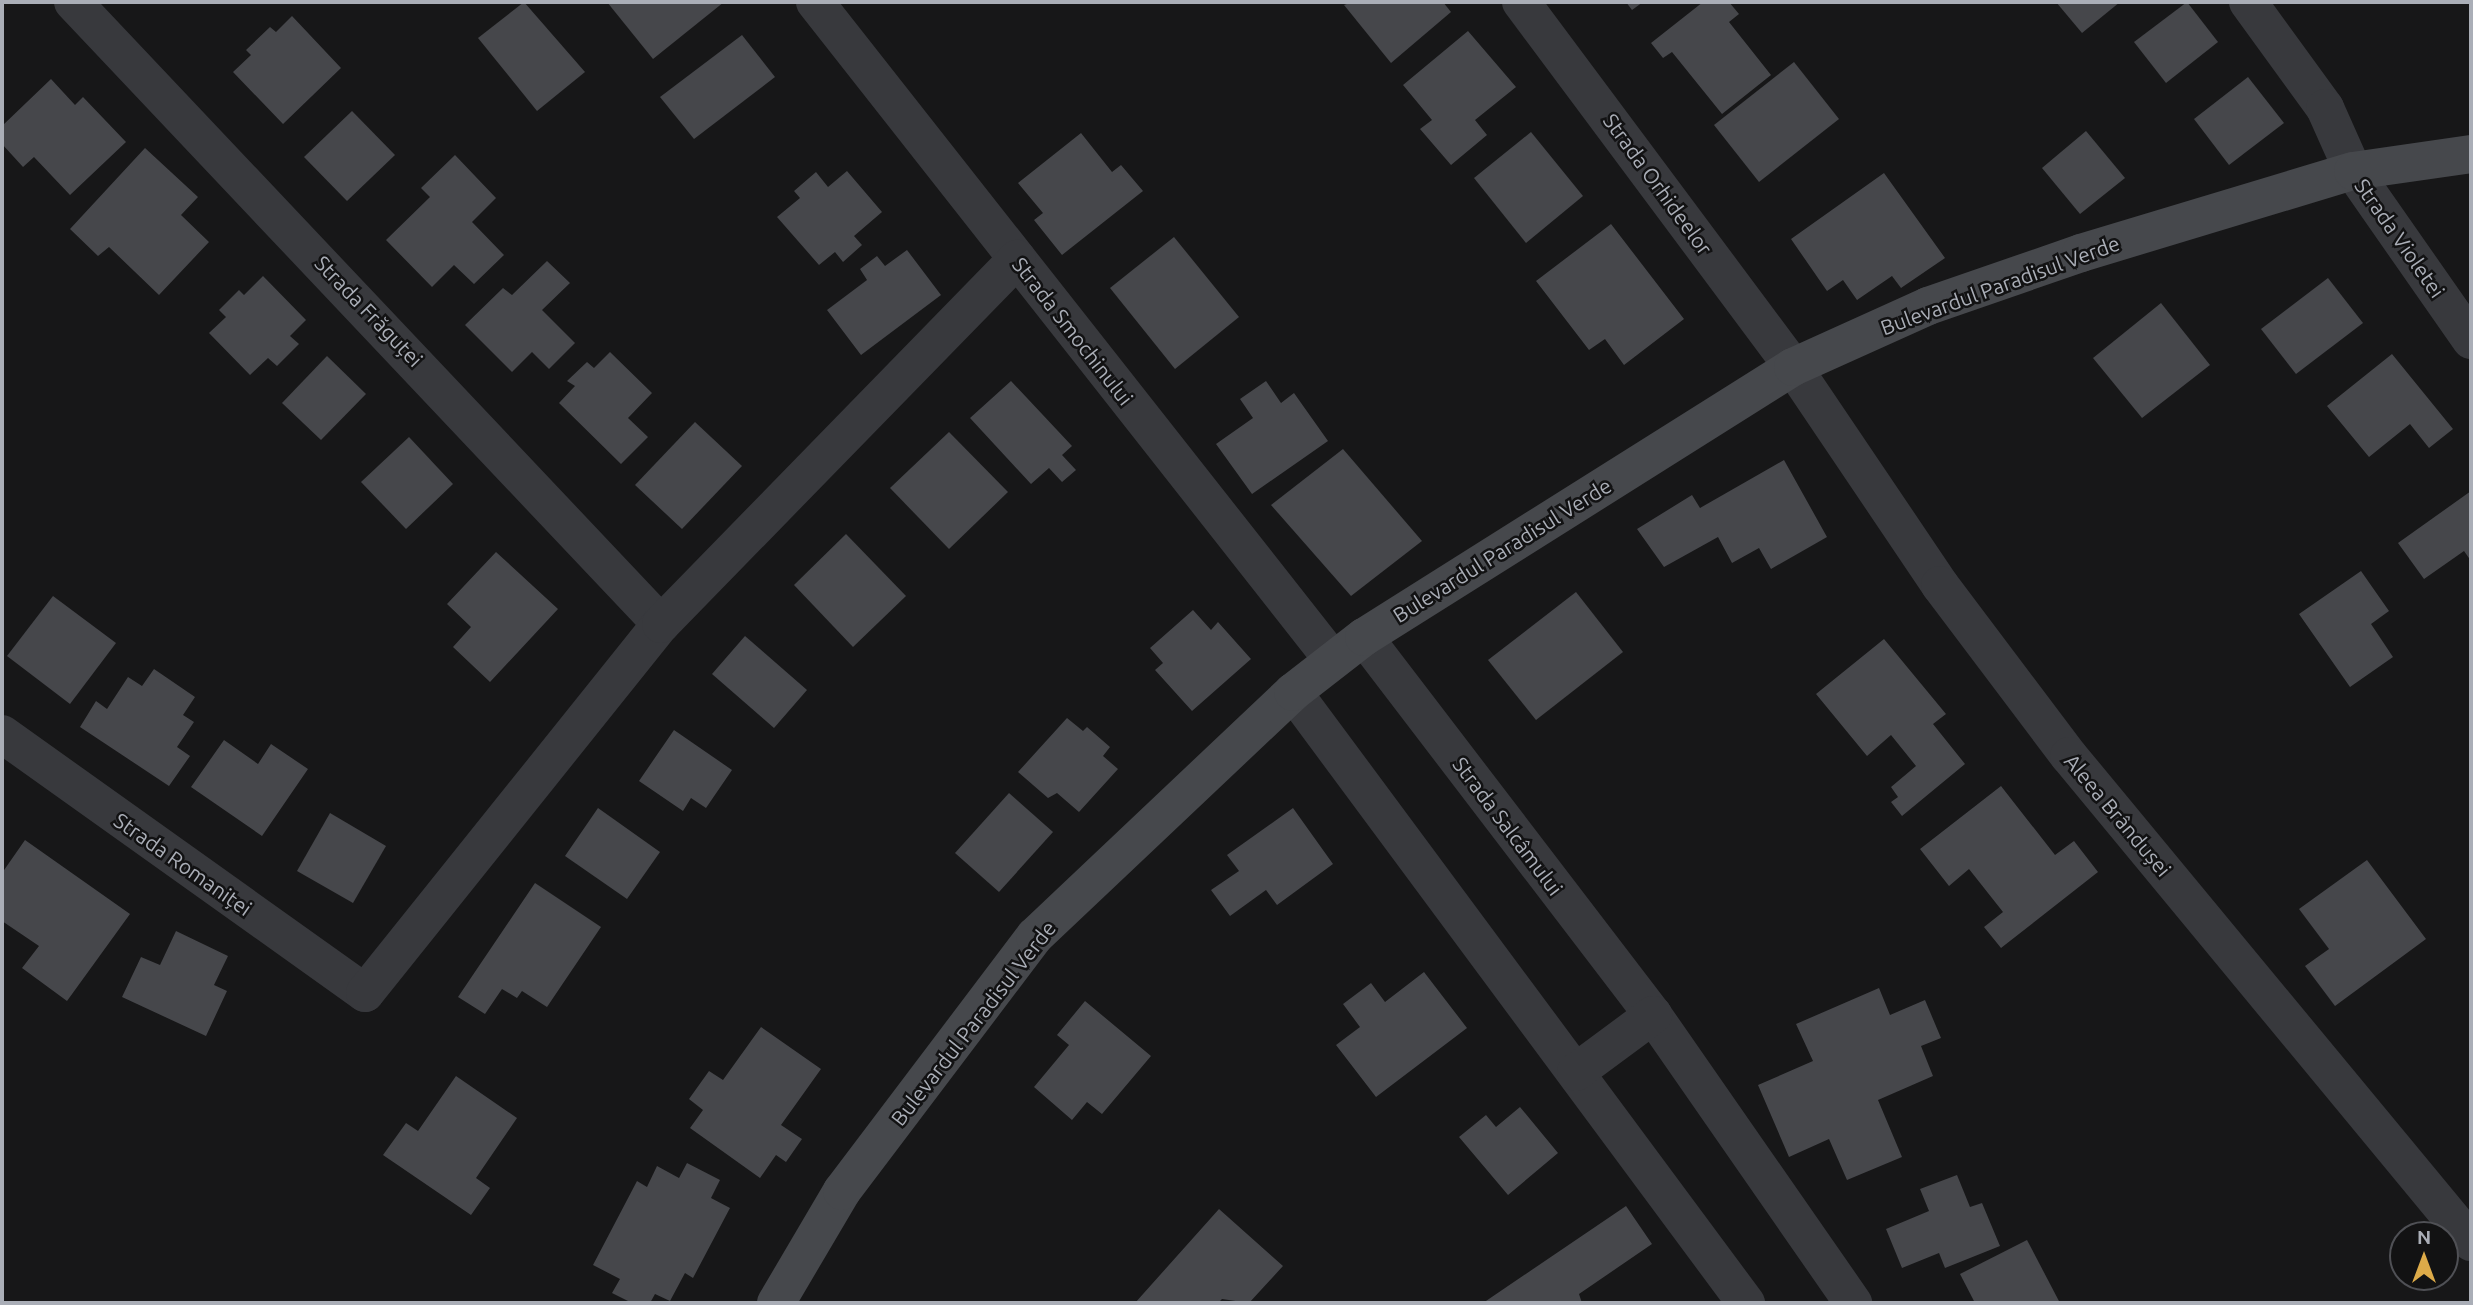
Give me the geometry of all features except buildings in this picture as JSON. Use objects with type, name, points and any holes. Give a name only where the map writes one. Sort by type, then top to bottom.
[{"type":"street","name":"Strada Frăguței","points":[[74,2],[662,624]]},
{"type":"street","name":"Strada Smochinului","points":[[815,2],[1333,660]]},
{"type":"street","name":"Strada Orhideelor","points":[[1521,2],[1793,367]]},
{"type":"street","points":[[2248,2],[2325,108],[2353,171]]},
{"type":"street","name":"Bulevardul Paradisul Verde","points":[[776,1303],[842,1191],[1035,936],[1293,692],[1364,638],[1793,367],[1928,306],[2017,275],[2353,171],[2471,154]]},
{"type":"street","name":"Strada Violetei","points":[[2353,171],[2471,340]]},
{"type":"street","points":[[662,624],[1017,259]]},
{"type":"street","name":"Aleea Brândușei","points":[[1793,367],[1940,585],[2069,757],[2471,1242]]},
{"type":"street","name":"Strada Romaniței","points":[[2,734],[365,993],[662,624]]},
{"type":"street","name":"Strada Salcâmului","points":[[1364,638],[1653,1015],[1853,1303]]},
{"type":"street","points":[[1293,692],[1746,1303]]},
{"type":"street","points":[[1576,1072],[1653,1015]]}]
